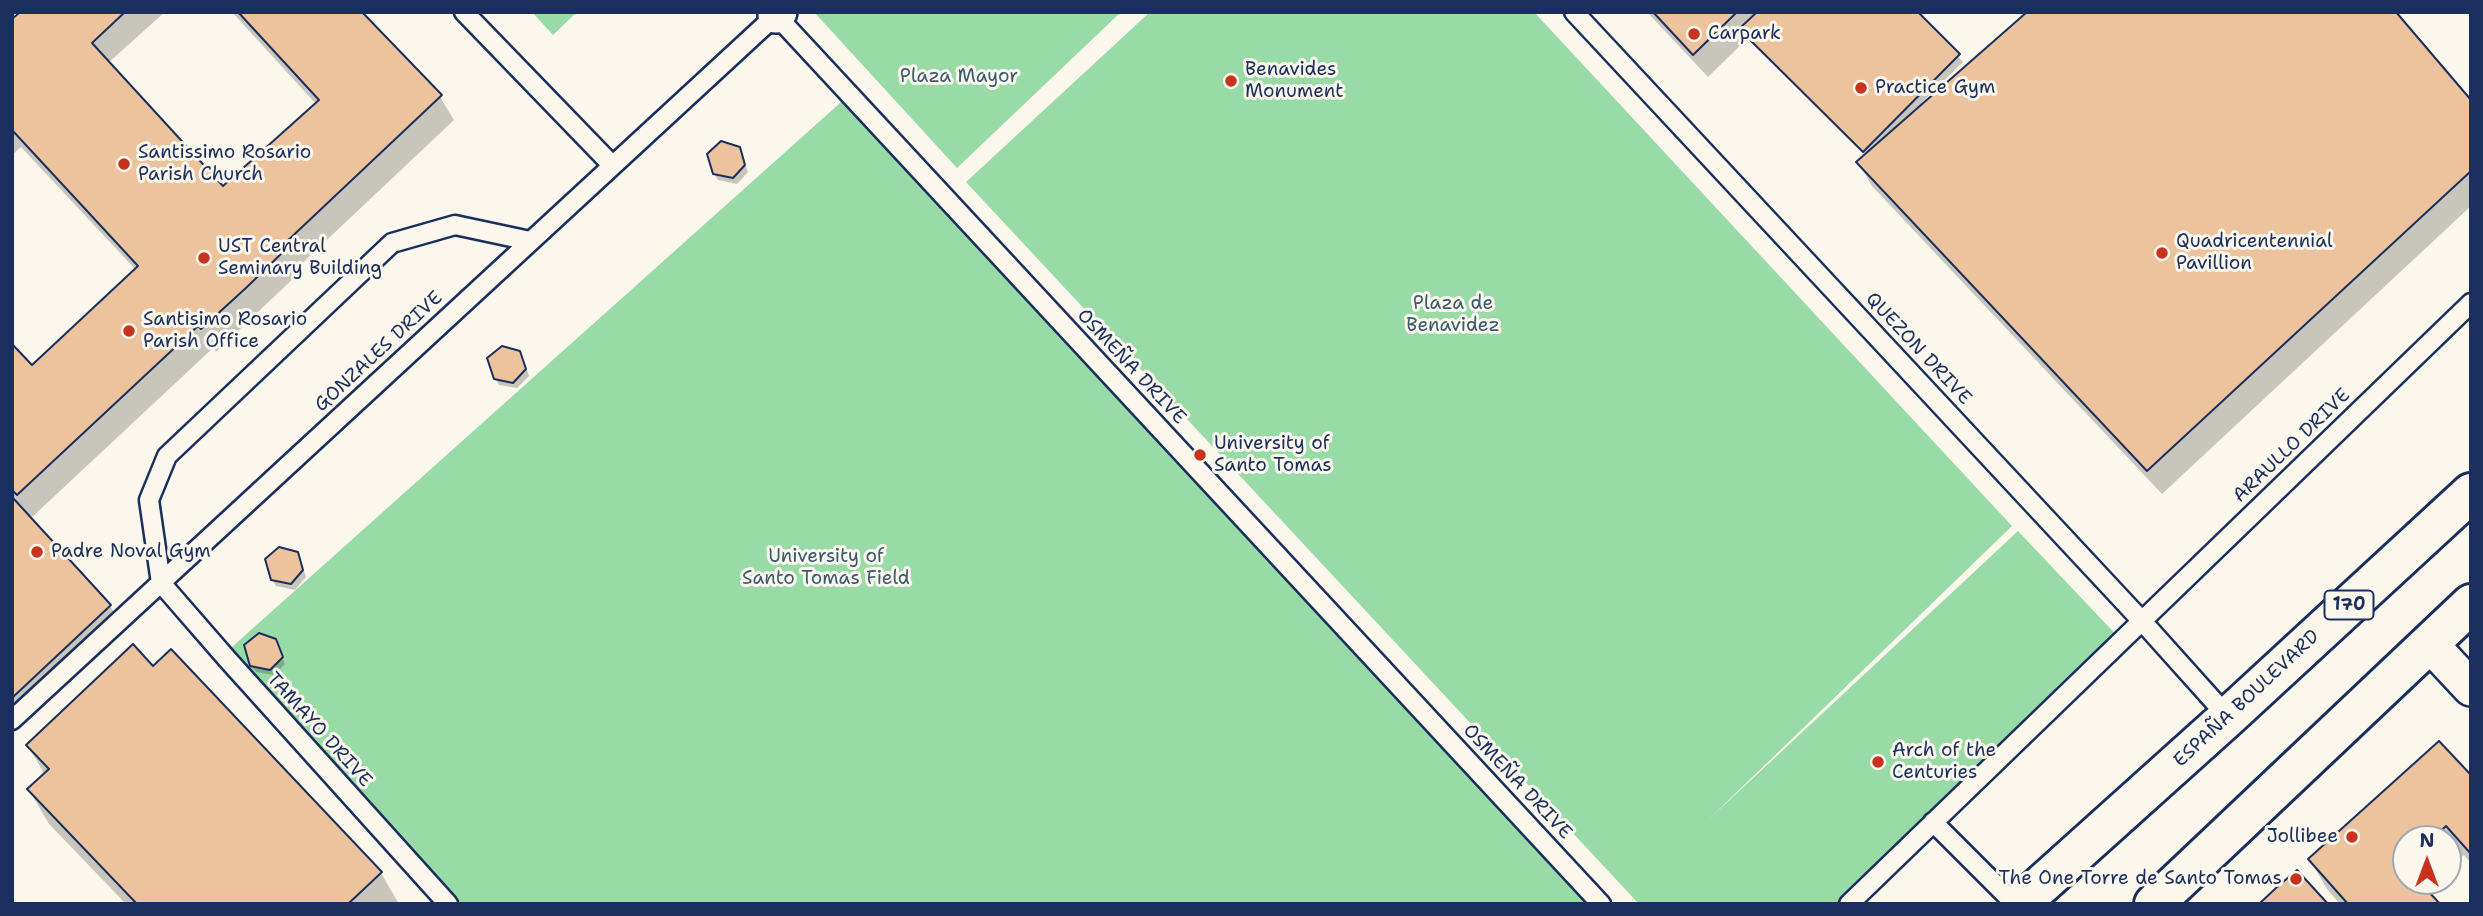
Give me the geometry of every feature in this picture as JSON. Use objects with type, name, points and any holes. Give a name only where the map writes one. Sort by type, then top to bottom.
[{"type":"main road","name":"ESPAÑA BOULEVARD","points":[[2018,904],[2228,717],[2471,493]]},
{"type":"main road","points":[[2154,904],[2471,604]]},
{"type":"street","points":[[2429,643],[2471,688]]},
{"type":"lane","points":[[464,12],[612,165]]},
{"type":"lane","name":"QUEZON DRIVE","points":[[1574,12],[2141,620],[2228,717]]},
{"type":"lane","name":"GONZALES DRIVE","points":[[12,720],[776,13]]},
{"type":"lane","name":"OSMEÑA DRIVE","points":[[776,13],[1601,904]]},
{"type":"lane","points":[[161,583],[149,500],[167,456],[392,243],[455,225],[530,241]]},
{"type":"lane","name":"ARAULLO DRIVE","points":[[1849,904],[2471,303]]},
{"type":"lane","name":"TAMAYO DRIVE","points":[[161,583],[448,904]]},
{"type":"lane","points":[[1933,822],[2018,904]]},
{"type":"green space","points":[[532,12],[577,12],[553,35]]},
{"type":"green space","name":"Plaza Mayor","points":[[814,12],[1121,12],[957,168]]},
{"type":"green space","name":"Plaza de Benavidez","points":[[1150,12],[1534,12],[2012,526],[1707,821],[2018,531],[2123,642],[1843,904],[1639,904],[966,182]]},
{"type":"green space","name":"University of Santo Tomas Field","points":[[849,95],[1588,904],[448,904],[223,655]]},
{"type":"building","name":"UST Central Seminary Building","points":[[20,12],[125,12],[92,43],[223,186],[319,100],[238,12],[362,12],[442,95],[282,246],[286,249],[247,287],[201,329],[198,326],[17,495],[12,490],[12,344],[32,365],[138,266],[12,130],[12,19]]},
{"type":"building","name":"Carpark","points":[[1653,12],[1737,12],[1693,55]]},
{"type":"building","name":"Practice Gym","points":[[1757,12],[1918,12],[1960,54],[1863,152],[1739,29]]},
{"type":"building","name":"Quadricentennial Pavillion","points":[[2027,12],[2396,12],[2471,100],[2471,171],[2147,471],[1856,162]]},
{"type":"building","points":[[721,141],[740,147],[745,165],[733,178],[713,174],[707,154]]},
{"type":"building","points":[[502,346],[520,351],[526,369],[513,383],[494,379],[487,358]]},
{"type":"building","name":"Padre Noval Gym","points":[[12,498],[111,605],[12,698]]},
{"type":"building","points":[[279,547],[298,552],[303,570],[291,584],[271,580],[265,559]]},
{"type":"building","points":[[259,633],[276,639],[283,657],[270,670],[250,666],[244,645]]},
{"type":"building","points":[[133,644],[153,666],[171,649],[382,872],[348,904],[137,904],[27,789],[49,769],[26,745]]},
{"type":"building","points":[[2439,741],[2471,775],[2471,854],[2462,844],[2462,825],[2392,825],[2392,895],[2432,895],[2440,904],[2348,904],[2308,859]]},
{"type":"building","name":"The One Torre de Santo Tomas","points":[[2297,870],[2328,904],[2259,904],[2276,888]]},
{"type":"place","name":"Carpark","points":[[1694,34]]},
{"type":"place","name":"Benavides Monument","points":[[1231,81]]},
{"type":"place","name":"Practice Gym","points":[[1861,88]]},
{"type":"place","name":"Santissimo Rosario Parish Church","points":[[124,164]]},
{"type":"place","name":"Quadricentennial Pavillion","points":[[2162,253]]},
{"type":"place","name":"UST Central Seminary Building","points":[[204,258]]},
{"type":"place","name":"Santisimo Rosario Parish Office","points":[[129,331]]},
{"type":"place","name":"University of Santo Tomas","points":[[1200,455]]},
{"type":"place","name":"Padre Noval Gym","points":[[37,552]]},
{"type":"place","name":"Arch of the Centuries","points":[[1878,762]]},
{"type":"place","name":"Jollibee","points":[[2352,837]]},
{"type":"place","name":"The One Torre de Santo Tomas","points":[[2296,879]]}]
